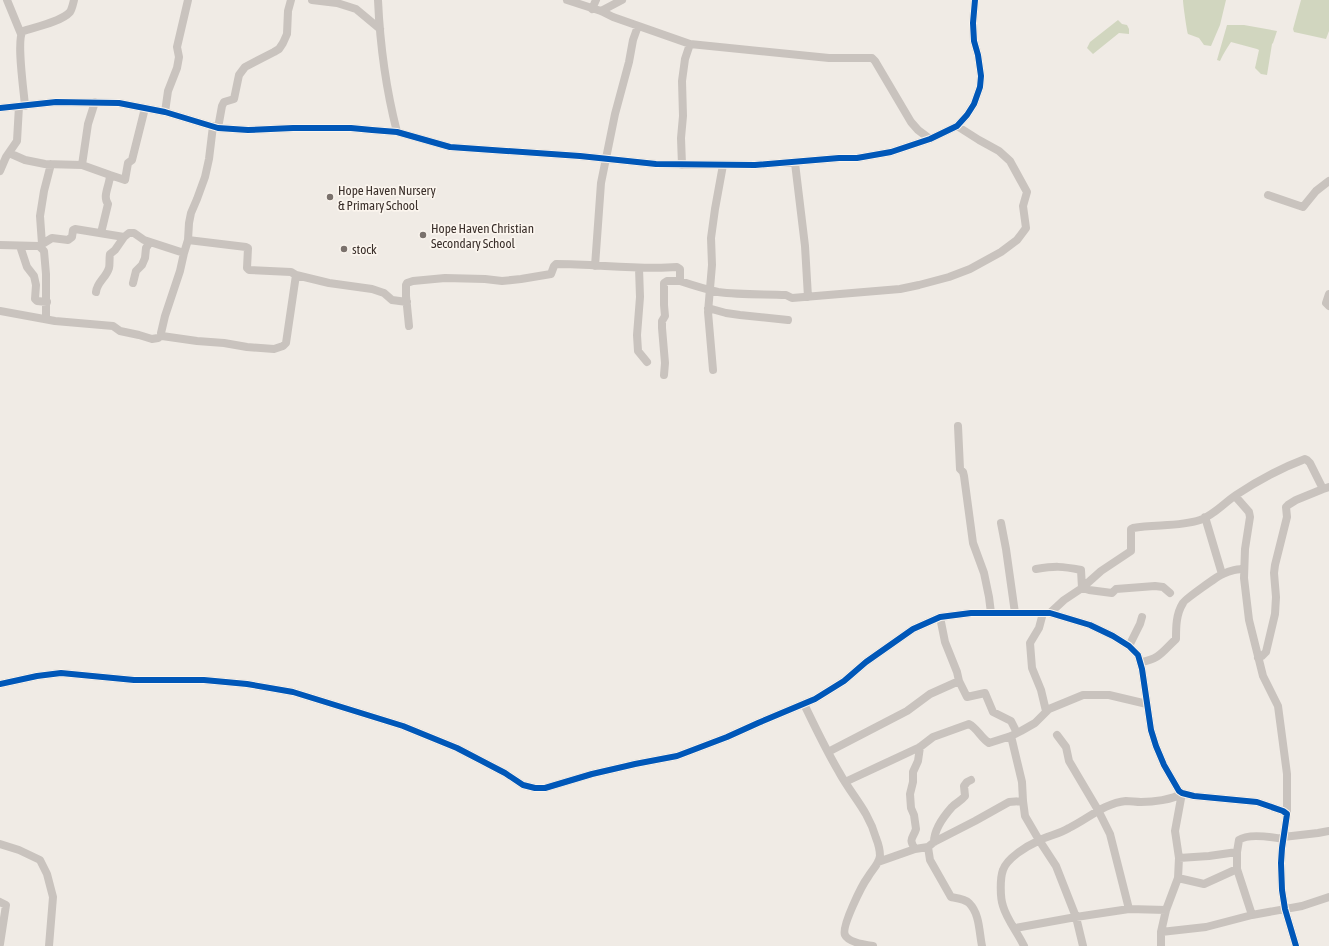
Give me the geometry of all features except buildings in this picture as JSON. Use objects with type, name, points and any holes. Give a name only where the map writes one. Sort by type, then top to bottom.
[{"type":"street","points":[[0,171],[17,141],[22,106],[21,34],[7,0]]},
{"type":"street","points":[[21,34],[23,31],[44,25],[65,16],[70,11],[74,0]]},
{"type":"street","points":[[165,112],[168,91],[177,68],[179,57],[177,47],[188,0]]},
{"type":"street","points":[[291,0],[288,11],[287,34],[283,43],[274,52],[245,66],[239,75],[234,99],[232,101],[224,102],[222,106],[205,177],[191,212],[188,240],[180,271],[165,316],[161,333],[162,336],[247,347],[274,349],[283,346],[286,343],[296,275]]},
{"type":"street","points":[[312,0],[337,3],[356,10],[380,28]]},
{"type":"street","points":[[378,0],[386,82],[397,132]]},
{"type":"street","points":[[567,0],[690,44],[829,58],[872,58],[911,122],[918,130],[930,139]]},
{"type":"street","points":[[592,9],[596,0]]},
{"type":"street","points":[[601,11],[622,0]]},
{"type":"street","points":[[0,108],[56,102],[119,103],[165,112],[216,127],[248,130],[277,128],[351,128],[397,132],[450,147],[580,156],[606,160],[656,164],[722,166],[795,163],[839,158],[857,158],[874,156],[902,149],[930,139],[957,126],[974,104],[980,86],[978,54],[974,41],[973,23],[975,0]]},
{"type":"street","points":[[595,266],[601,184],[633,40],[638,26]]},
{"type":"street","points":[[682,165],[682,81],[685,59],[690,44]]},
{"type":"street","points":[[82,165],[88,124],[95,102]]},
{"type":"street","points":[[9,153],[25,160],[45,164],[82,165],[125,180],[128,163],[132,160],[145,108]]},
{"type":"street","points":[[664,375],[665,363],[662,321],[665,316],[664,283],[667,281],[680,281],[710,290],[734,294],[786,295],[792,298],[900,289],[948,277],[970,269],[1001,252],[1017,240],[1026,228],[1023,206],[1026,192],[1020,178],[1010,161],[999,151],[957,126]]},
{"type":"street","points":[[795,163],[805,246],[808,297]]},
{"type":"street","points":[[46,319],[44,250],[41,245],[40,216],[44,191],[51,164]]},
{"type":"street","points":[[713,370],[708,318],[712,265],[711,238],[722,166]]},
{"type":"street","points":[[101,234],[108,204],[106,201],[106,195],[110,176]]},
{"type":"street","points":[[1268,196],[1303,207],[1316,191],[1329,181]]},
{"type":"street","points":[[0,245],[41,245],[52,238],[68,240],[72,237],[73,230],[75,229],[124,237]]},
{"type":"street","points":[[96,292],[97,287],[109,268],[110,254],[115,250],[124,237],[129,234],[134,234],[150,242],[184,253]]},
{"type":"street","points":[[188,240],[246,247],[248,250],[249,270],[292,272],[296,275],[329,284],[372,289],[384,293],[392,300],[407,302]]},
{"type":"street","points":[[133,283],[136,271],[142,265],[145,258],[146,248],[150,242]]},
{"type":"street","points":[[20,246],[27,267],[34,276],[36,285],[35,299],[37,301],[46,302]]},
{"type":"street","points":[[409,326],[406,285],[407,283],[413,281],[445,278],[502,281],[551,274],[556,264],[579,264],[639,268],[677,267],[680,270],[680,281]]},
{"type":"street","points":[[639,268],[640,297],[637,335],[638,351],[647,362]]},
{"type":"street","points":[[1329,294],[1326,304],[1329,306]]},
{"type":"street","points":[[708,308],[726,313],[788,320]]},
{"type":"street","points":[[0,311],[46,319],[113,326],[120,331],[152,339],[158,338]]},
{"type":"street","points":[[958,426],[960,469],[964,476],[973,544],[984,573],[991,613]]},
{"type":"street","points":[[1046,711],[1041,690],[1032,668],[1030,643],[1047,613],[1082,588],[1101,571],[1131,551],[1131,529],[1179,524],[1200,520],[1262,479],[1304,459],[1310,463],[1326,488],[1296,500],[1286,507],[1287,517],[1274,573],[1276,597],[1275,614],[1266,652],[1258,658]]},
{"type":"street","points":[[1235,496],[1249,512],[1250,517],[1245,549],[1244,570],[1249,620],[1263,676],[1278,706],[1287,774],[1287,814],[1281,863],[1282,890],[1285,909],[1296,946]]},
{"type":"street","points":[[1205,517],[1222,574]]},
{"type":"street","points":[[1001,523],[1015,613]]},
{"type":"street","points":[[1036,570],[1054,566],[1064,566],[1080,570],[1082,588]]},
{"type":"street","points":[[1141,662],[1151,661],[1162,654],[1176,639],[1177,619],[1185,600],[1222,574],[1239,569],[1244,570]]},
{"type":"street","points":[[1082,588],[1112,593],[1116,589],[1155,586],[1163,587],[1170,593]]},
{"type":"street","points":[[0,684],[37,676],[61,673],[134,680],[204,680],[247,684],[293,692],[403,726],[456,748],[523,784],[534,788],[545,788],[592,774],[677,756],[728,737],[815,699],[844,681],[866,662],[913,629],[940,618],[966,614],[1047,613],[1090,624],[1129,646],[1138,655],[1141,662],[1151,730],[1156,746],[1177,789],[1182,793],[1194,796],[1258,802],[1283,811],[1287,814]]},
{"type":"street","points":[[1129,646],[1142,617]]},
{"type":"street","points":[[940,618],[945,642],[959,681],[967,697],[985,693],[993,712],[1011,721],[1022,782],[1022,801],[1025,816],[1056,866],[1076,917],[1083,946]]},
{"type":"street","points":[[828,752],[907,711],[930,694],[959,681]]},
{"type":"street","points":[[845,782],[920,747],[933,737],[969,724],[989,743],[1014,735],[1036,723],[1046,711],[1083,695],[1109,696],[1147,704]]},
{"type":"street","points":[[804,704],[845,782],[868,816],[878,844],[880,855],[878,862],[867,878],[846,920],[844,930],[845,935],[848,938],[858,943],[873,946]]},
{"type":"street","points":[[1057,735],[1066,747],[1069,761],[1098,810],[1110,834],[1129,909]]},
{"type":"street","points":[[915,849],[911,842],[911,838],[916,829],[914,815],[911,808],[910,794],[913,782],[913,772],[918,761],[920,747]]},
{"type":"street","points":[[971,780],[964,786],[965,796],[944,817],[937,829],[931,844],[930,860],[951,897],[969,902],[978,918],[982,946]]},
{"type":"street","points":[[1024,946],[1002,905],[1001,887],[1003,869],[1008,862],[1022,850],[1039,840],[1053,836],[1070,828],[1098,810],[1127,801],[1158,801],[1177,797],[1182,793]]},
{"type":"street","points":[[1161,946],[1161,932],[1166,910],[1178,878],[1178,858],[1175,831],[1182,793]]},
{"type":"street","points":[[878,862],[931,844],[1009,802],[1022,801]]},
{"type":"street","points":[[1252,915],[1237,869],[1239,840],[1243,837],[1265,836],[1283,838],[1329,830]]},
{"type":"street","points":[[0,844],[19,850],[40,860],[47,874],[54,897],[49,946]]},
{"type":"street","points":[[1178,858],[1237,852]]},
{"type":"street","points":[[1178,878],[1204,884],[1237,869]]},
{"type":"street","points":[[1161,932],[1206,928],[1252,915],[1302,906],[1329,897]]},
{"type":"street","points":[[0,902],[6,905],[0,944]]},
{"type":"street","points":[[1015,928],[1129,909],[1166,910]]},
{"type":"green space","points":[[1183,0],[1226,0],[1220,25],[1211,46],[1204,45],[1199,38],[1188,34]]},
{"type":"green space","points":[[1301,0],[1329,0],[1329,31],[1326,39],[1294,32],[1293,29]]},
{"type":"green space","points":[[1118,20],[1122,24],[1127,25],[1129,34],[1119,33],[1093,54],[1087,48],[1090,42]]},
{"type":"green space","points":[[1227,25],[1244,25],[1277,31],[1272,44],[1267,75],[1261,74],[1255,68],[1259,50],[1257,49],[1231,42],[1220,61],[1217,60]]},
{"type":"cycle path","points":[[0,108],[56,102],[119,103],[165,112],[218,128],[248,130],[351,128],[397,132],[450,147],[580,156],[656,164],[755,165],[839,158],[857,158],[891,152],[930,139],[957,126],[967,115],[974,104],[980,87],[981,76],[974,41],[973,23],[975,0]]},
{"type":"cycle path","points":[[0,684],[37,676],[61,673],[134,680],[204,680],[247,684],[293,692],[403,726],[457,748],[505,773],[523,785],[535,788],[545,788],[592,774],[677,756],[727,737],[815,699],[844,681],[866,662],[913,629],[940,617],[971,613],[1050,613],[1090,625],[1113,636],[1129,646],[1138,655],[1142,669],[1151,730],[1164,765],[1179,791],[1194,796],[1257,802],[1283,811],[1287,814],[1281,863],[1282,890],[1285,909],[1296,946]]},
{"type":"place","name":"Hope Haven Nursery & Primary School","points":[[330,197]]},
{"type":"place","name":"Hope Haven Christian Secondary School","points":[[423,235]]},
{"type":"place","name":"stock","points":[[344,249]]}]
